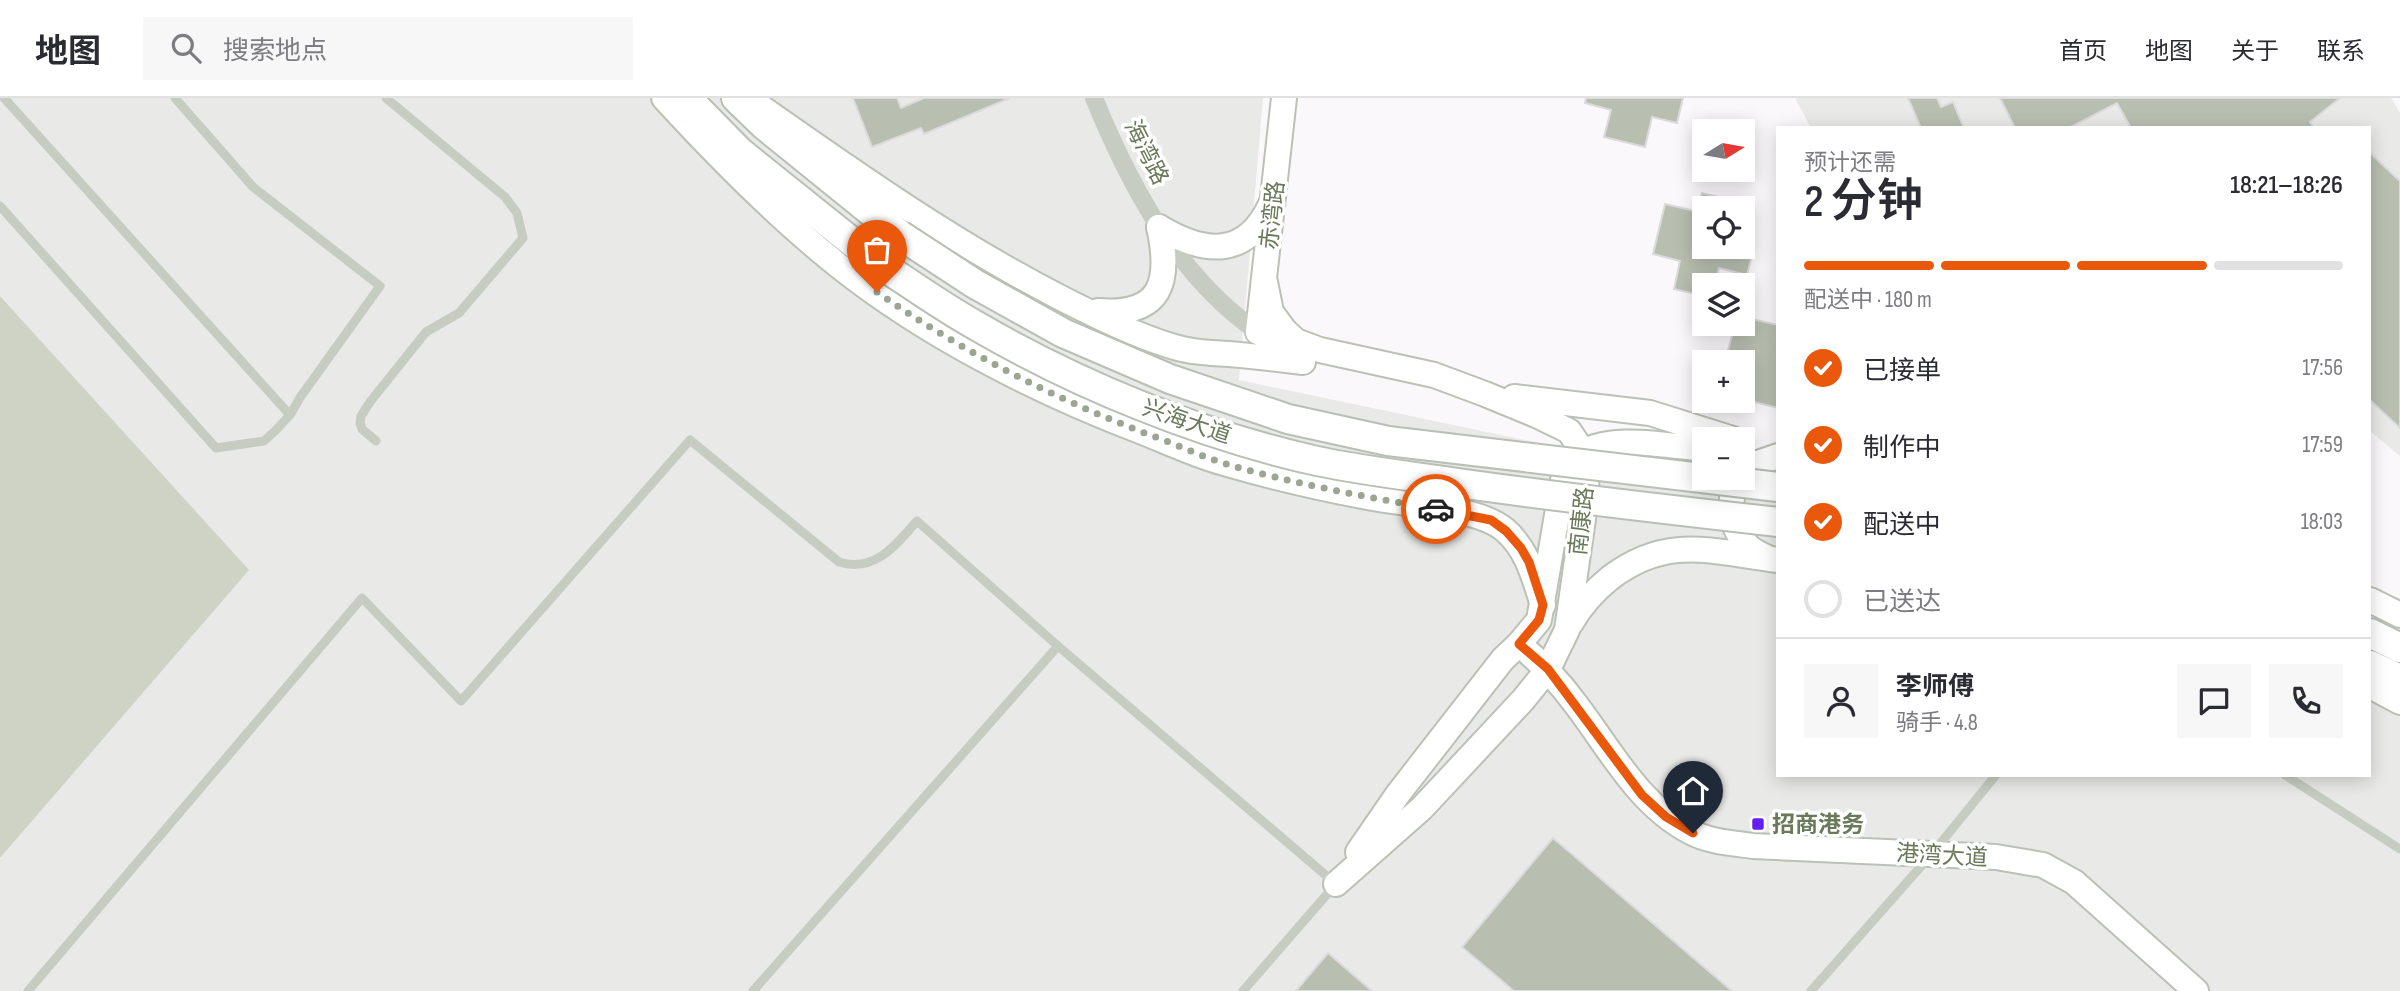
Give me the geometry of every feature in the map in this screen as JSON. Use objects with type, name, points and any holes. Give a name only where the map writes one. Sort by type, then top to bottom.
[{"type":"main road","name":"兴海大道","points":[[687,98],[740,152],[877,262],[974,325],[1052,366],[1142,405],[1233,437],[1318,461],[1532,493],[1776,522]]},
{"type":"main road","name":"兴海大道","points":[[736,98],[764,125],[900,234],[975,284],[1063,333],[1170,379],[1288,419],[1388,441],[1776,488]]},
{"type":"street","name":"兴海大道","points":[[664,98],[769,207],[841,268],[912,317],[998,367],[1102,417],[1222,463],[1370,498],[1491,520],[1506,531],[1521,548],[1529,562],[1543,605]]},
{"type":"street","points":[[748,98],[876,187],[939,227],[1014,273],[1085,310],[1173,347],[1205,353],[1342,366]]},
{"type":"street","name":"海湾路","points":[[1094,98],[1127,173],[1159,227],[1214,296],[1258,332]]},
{"type":"street","name":"赤湾路","points":[[1258,332],[1284,98]]},
{"type":"street","points":[[1159,227],[1191,244],[1219,247],[1231,244],[1252,234],[1268,212],[1274,197]]},
{"type":"street","points":[[1085,310],[1129,311],[1143,305],[1154,295],[1164,271],[1165,256],[1159,227]]},
{"type":"street","points":[[1265,282],[1271,312],[1284,331],[1296,341],[1320,350],[1434,375],[1485,394],[1569,432],[1583,452],[1626,442],[1692,448]]},
{"type":"street","points":[[1258,332],[1287,349],[1342,366],[1441,388],[1650,413],[1695,427]]},
{"type":"street","points":[[1755,447],[1776,455]]},
{"type":"street","name":"南康路","points":[[1336,884],[1398,794],[1503,659],[1539,620],[1563,480],[1567,467],[1583,452]]},
{"type":"street","name":"南康路","points":[[1336,884],[1422,808],[1523,700],[1548,669],[1567,630],[1587,491],[1583,452]]},
{"type":"street","points":[[1755,454],[1776,456]]},
{"type":"street","points":[[1755,464],[1776,457]]},
{"type":"street","points":[[1737,490],[1731,504],[1734,528],[1748,548],[1774,559]]},
{"type":"street","points":[[1567,630],[1580,606],[1597,589],[1637,560],[1659,552],[1702,550],[1774,559]]},
{"type":"street","points":[[2371,600],[2400,615]]},
{"type":"street","name":"港湾大道","points":[[1519,644],[1548,669],[1642,795],[1666,817],[1693,833],[1719,842],[1754,846],[2023,861],[2058,871],[2074,882],[2196,991]]},
{"type":"street","points":[[2379,674],[2400,702]]},
{"type":"lane","points":[[4,98],[290,415]]},
{"type":"lane","points":[[0,206],[216,448],[264,441],[290,415],[380,286],[253,187],[175,98]]},
{"type":"lane","points":[[376,441],[362,429],[360,422],[370,402],[426,332],[459,313],[523,238],[517,213],[505,197],[386,98]]},
{"type":"lane","points":[[28,991],[362,598],[461,701],[690,440],[839,562],[858,565],[878,559],[888,553],[918,521],[1058,646],[1336,884],[1243,991]]},
{"type":"lane","points":[[753,991],[1058,646]]},
{"type":"lane","points":[[1811,991],[1931,855],[1994,777]]},
{"type":"lane","points":[[2289,777],[2400,849]]},
{"type":"shaded area","points":[[0,98],[1263,98],[1239,380],[1692,475],[1692,490],[1755,488],[1776,493],[1776,777],[2371,777],[2371,682],[2400,696],[2400,991],[0,991],[0,858],[248,570],[0,296]]},
{"type":"shaded area","points":[[1795,98],[2391,98],[2400,113],[2400,456],[2371,432],[2371,126],[1810,126]]},
{"type":"shaded area","points":[[0,296],[249,570],[0,858]]},
{"type":"building","points":[[853,98],[897,98],[901,108],[924,98],[1010,98],[924,134],[921,128],[872,147]]},
{"type":"building","points":[[1586,98],[1683,98],[1677,123],[1652,117],[1645,147],[1604,137],[1611,110],[1585,103]]},
{"type":"building","points":[[1908,98],[1937,98],[1941,107],[1953,102],[1963,126],[1920,126]]},
{"type":"building","points":[[2000,98],[2340,98],[2310,122],[2313,126],[2130,126],[2117,103],[2073,126],[2014,126]]},
{"type":"building","points":[[2371,154],[2400,181],[2400,428],[2371,401]]},
{"type":"building","points":[[1665,204],[1692,210],[1692,259],[1751,259],[1748,273],[1719,268],[1718,273],[1692,273],[1692,293],[1674,289],[1680,261],[1653,254]]},
{"type":"building","points":[[1755,320],[1776,325],[1776,407],[1755,402],[1755,350],[1728,350],[1732,336],[1755,336]]},
{"type":"building","points":[[1553,838],[1732,991],[1514,991],[1462,947]]},
{"type":"building","points":[[1328,953],[1372,991],[1296,991]]},
{"type":"way so far","points":[[877,292],[912,317],[998,367],[1102,417],[1222,463],[1370,498],[1436,509]]},
{"type":"place","name":"招商港务","points":[[1758,824]]},
{"type":"route","points":[[1436,509],[1491,520],[1506,531],[1521,548],[1529,562],[1543,605],[1539,620],[1519,644],[1548,669],[1642,795],[1666,817],[1693,833]]}]
